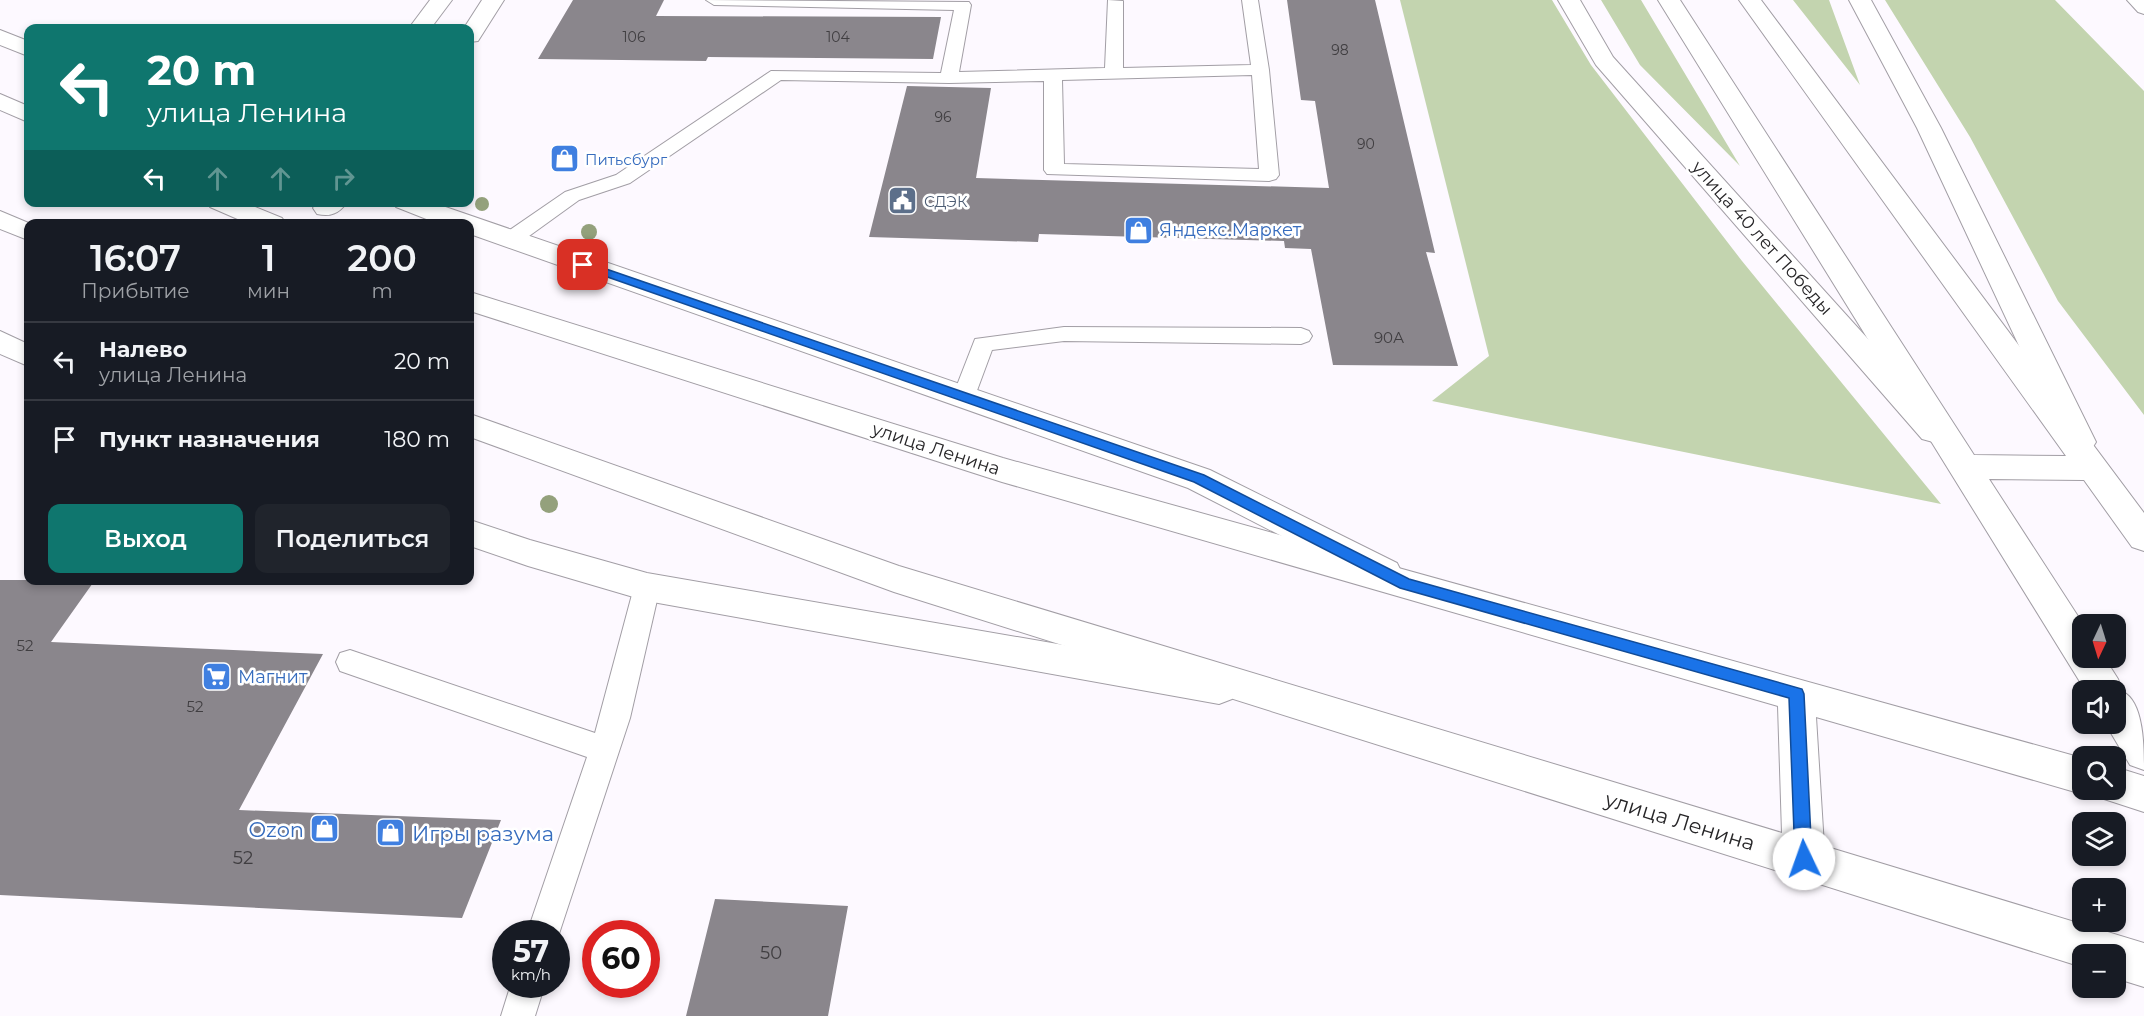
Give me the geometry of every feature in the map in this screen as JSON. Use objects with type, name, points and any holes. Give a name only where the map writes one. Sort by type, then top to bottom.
[{"type":"main road","points":[[423,24],[441,0]]},
{"type":"main road","points":[[474,30],[493,0]]},
{"type":"main road","name":"улица 40 лет Победы","points":[[1569,0],[1604,60],[1966,467]]},
{"type":"main road","name":"улица 40 лет Победы","points":[[1669,0],[2072,637]]},
{"type":"main road","points":[[1750,0],[2144,538]]},
{"type":"main road","points":[[1860,0],[1929,128],[2093,468]]},
{"type":"main road","points":[[0,38],[24,47]]},
{"type":"main road","points":[[0,101],[24,113]]},
{"type":"main road","points":[[231,207],[261,219]]},
{"type":"main road","points":[[419,207],[451,219]]},
{"type":"main road","points":[[0,219],[24,230]]},
{"type":"main road","name":"улица Ленина","points":[[474,226],[1199,479],[1406,584]]},
{"type":"main road","name":"улица Ленина","points":[[474,302],[1002,470],[2072,773]]},
{"type":"main road","name":"улица Ленина","points":[[474,426],[894,578],[2077,944]]},
{"type":"main road","points":[[1966,467],[2093,468]]},
{"type":"main road","name":"улица Ленина","points":[[474,533],[528,553],[647,587],[1286,700]]},
{"type":"main road","points":[[1796,694],[1804,859]]},
{"type":"main road","points":[[2126,724],[2144,753]]},
{"type":"main road","points":[[2126,788],[2144,794]]},
{"type":"main road","points":[[2126,959],[2144,965]]},
{"type":"lane","points":[[714,0],[963,5],[949,78]]},
{"type":"lane","points":[[1053,75],[1054,170],[1269,175],[1260,70],[1250,0]]},
{"type":"lane","points":[[2135,0],[2144,9]]},
{"type":"lane","points":[[1114,1],[1114,71]]},
{"type":"lane","points":[[511,240],[572,196],[623,179],[777,75],[949,78],[1114,71],[1260,70]]},
{"type":"lane","points":[[964,398],[983,344],[1064,334],[1301,336]]},
{"type":"lane","points":[[548,920],[621,695],[647,587]]},
{"type":"lane","points":[[350,662],[604,749]]},
{"type":"lane","points":[[518,1016],[524,998]]},
{"type":"green space","points":[[1400,0],[1552,0],[1591,65],[1742,261],[1941,504],[1432,401],[1489,356]]},
{"type":"green space","points":[[1601,0],[1641,0],[1740,166],[1640,65]]},
{"type":"green space","points":[[1793,0],[1829,0],[1860,85]]},
{"type":"green space","points":[[1885,0],[2055,0],[2144,91],[2144,415],[2058,301],[1970,137]]},
{"type":"building","points":[[573,0],[664,0],[656,16],[941,17],[933,59],[708,57],[706,61],[538,59]]},
{"type":"building","points":[[1287,0],[1375,0],[1435,253],[1426,252],[1458,366],[1333,365],[1311,249],[1285,248],[1284,241],[1039,234],[1038,242],[869,237],[907,86],[991,88],[976,178],[1329,188],[1315,101],[1301,100]]},
{"type":"building","points":[[0,580],[24,580],[24,585],[91,585],[51,642],[323,654],[239,810],[501,820],[462,918],[0,895]]},
{"type":"building","points":[[715,899],[848,906],[828,1016],[686,1016]]},
{"type":"place","name":"Питьсбург","points":[[564,159]]},
{"type":"place","name":"СДЭК","points":[[903,201]]},
{"type":"place","name":"Яндекс.Маркет","points":[[1138,230]]},
{"type":"place","name":"Магнит","points":[[217,677]]},
{"type":"place","name":"Ozon","points":[[325,829]]},
{"type":"place","name":"Игры разума","points":[[391,833]]},
{"type":"route","points":[[583,265],[1199,479],[1406,584],[1796,694],[1804,859]]}]
